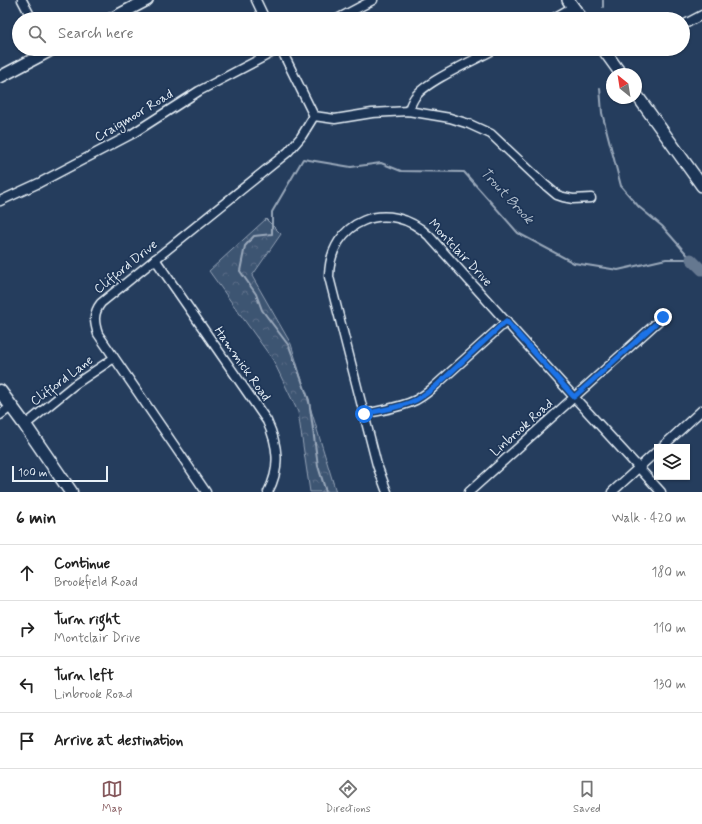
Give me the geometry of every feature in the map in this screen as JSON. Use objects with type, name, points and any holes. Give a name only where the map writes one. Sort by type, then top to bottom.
[{"type":"main road","points":[[124,12],[147,0]]},
{"type":"main road","points":[[0,77],[39,56]]},
{"type":"main road","points":[[609,56],[617,68]]},
{"type":"main road","points":[[642,102],[702,186]]},
{"type":"main road","points":[[0,391],[26,425],[71,492]]},
{"type":"street","points":[[22,0],[28,12]]},
{"type":"street","points":[[256,0],[262,12]]},
{"type":"street","points":[[350,12],[373,0]]},
{"type":"street","points":[[561,12],[571,4]]},
{"type":"street","points":[[690,21],[702,15]]},
{"type":"street","name":"Craigmoor Road","points":[[0,201],[39,183],[132,134],[199,91],[266,56]]},
{"type":"street","points":[[284,56],[314,116],[335,118],[372,113],[408,111],[450,118],[484,130],[497,139],[557,195],[573,199],[591,198]]},
{"type":"street","points":[[408,111],[415,96],[423,89],[433,82],[482,56]]},
{"type":"street","name":"Clifford Drive","points":[[206,492],[98,334],[94,317],[96,309],[101,303],[288,152],[301,137],[314,116]]},
{"type":"street","name":"Montclair Drive","points":[[387,492],[377,466],[329,277],[330,262],[335,246],[343,235],[353,227],[369,219],[382,216],[399,218],[415,224],[429,236],[661,492]]},
{"type":"street","name":"Hammick Road","points":[[155,259],[266,421],[272,433],[277,458],[274,480],[268,492]]},
{"type":"street","name":"Linbrook Road","points":[[468,492],[663,317]]},
{"type":"street","points":[[364,414],[414,401],[425,394],[436,386],[506,321]]},
{"type":"street","name":"Clifford Lane","points":[[26,425],[74,385],[114,358]]},
{"type":"street","points":[[0,415],[12,406]]},
{"type":"street","points":[[665,444],[702,410]]},
{"type":"street","points":[[612,492],[654,454]]},
{"type":"green space","points":[[266,219],[281,234],[252,276],[291,344],[336,492],[310,492],[298,412],[273,360],[209,271]]},
{"type":"waterway","points":[[603,0],[603,7]]},
{"type":"waterway","points":[[600,88],[602,113],[621,186],[639,207],[662,226],[691,259]]},
{"type":"waterway","name":"Trout Brook","points":[[326,492],[318,466],[309,400],[289,346],[262,310],[256,294],[240,271],[245,246],[254,236],[272,234],[272,212],[303,159],[351,167],[381,163],[401,171],[464,172],[518,233],[574,263],[618,270],[666,259],[691,259]]},
{"type":"waterway","name":"Trout Brook","points":[[691,259],[702,270]]},
{"type":"route","points":[[364,414],[414,401],[425,394],[436,386],[506,321],[574,397],[663,317]]}]
